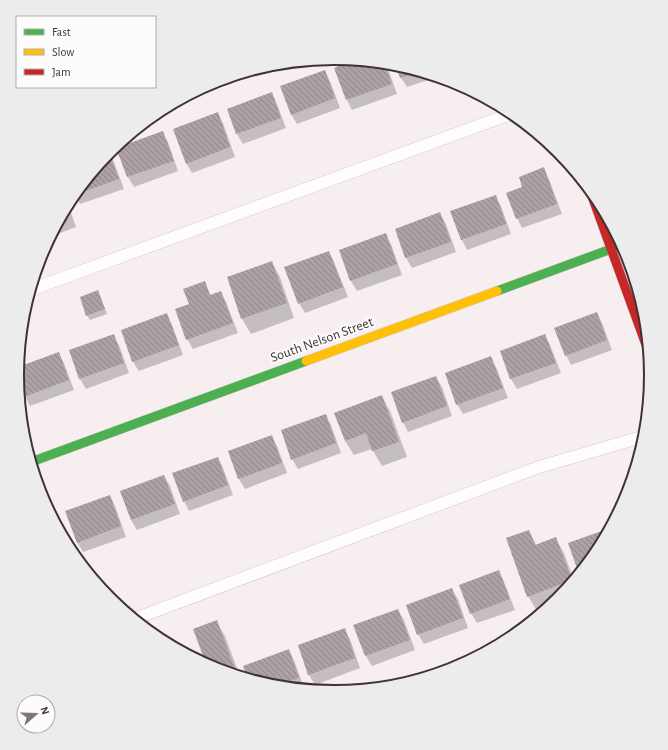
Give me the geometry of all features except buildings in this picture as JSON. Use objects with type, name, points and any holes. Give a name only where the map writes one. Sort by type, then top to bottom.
[{"type":"street","points":[[598,214],[640,328]]},
{"type":"street","name":"South Nelson Street","points":[[36,460],[616,247]]},
{"type":"lane","points":[[37,287],[504,116]]},
{"type":"lane","points":[[140,617],[539,467],[637,438]]},
{"type":"traffic: fast","points":[[497,291],[616,247]]},
{"type":"traffic: fast","points":[[36,460],[306,361]]},
{"type":"traffic: slow","points":[[306,361],[497,291]]},
{"type":"traffic: jam","points":[[598,214],[640,328]]}]
